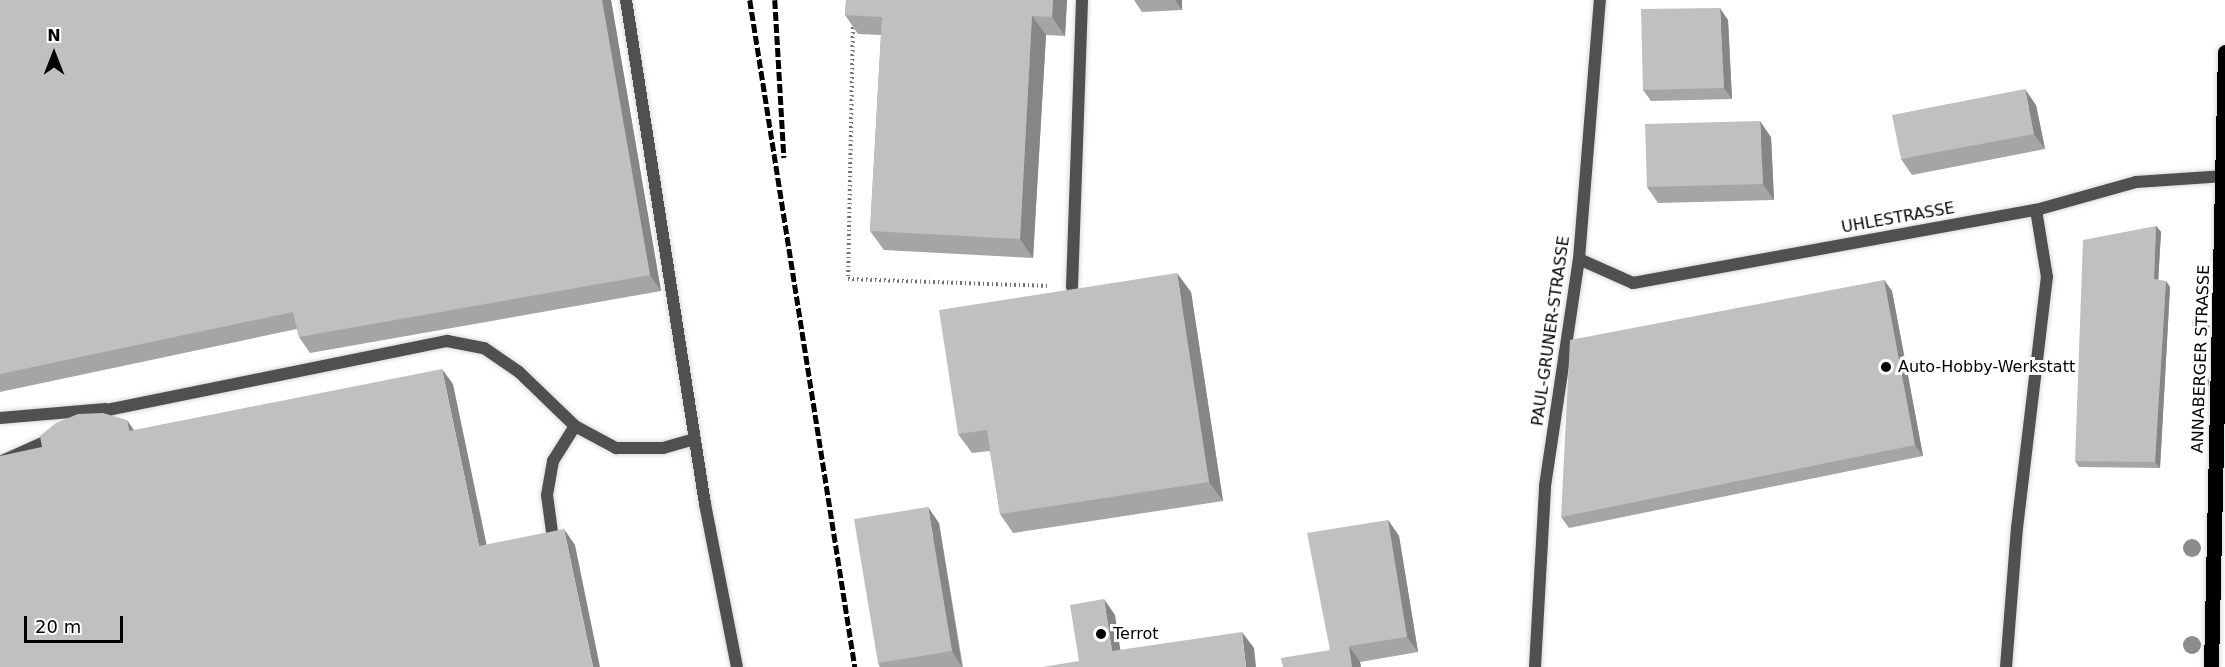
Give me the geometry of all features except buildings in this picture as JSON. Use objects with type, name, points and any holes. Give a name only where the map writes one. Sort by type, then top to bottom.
[{"type":"main road","name":"ANNABERGER STRASSE","points":[[2211,667],[2224,176],[2225,52]]},
{"type":"street","points":[[626,0],[695,439],[737,667]]},
{"type":"street","points":[[1072,287],[1082,0]]},
{"type":"street","name":"PAUL-GRUNER-STRASSE","points":[[1535,667],[1545,486],[1579,260],[1600,0]]},
{"type":"street","name":"UHLESTRASSE","points":[[1579,260],[1633,283],[2036,210],[2136,182],[2224,176]]},
{"type":"street","points":[[2006,667],[2018,518],[2047,277],[2036,210]]},
{"type":"street","points":[[0,418],[112,408],[447,341],[484,348],[519,372],[575,426],[616,448],[663,448],[695,439]]},
{"type":"street","points":[[0,462],[77,427],[112,408]]},
{"type":"street","points":[[553,539],[547,495],[553,461],[575,426]]},
{"type":"path","points":[[853,12],[848,279],[1072,287]]},
{"type":"railway","points":[[750,0],[855,667]]},
{"type":"railway","points":[[775,0],[784,158]]},
{"type":"place","name":"Auto-Hobby-Werkstatt","points":[[1886,367]]},
{"type":"place","name":"Terrot","points":[[1101,634]]}]
